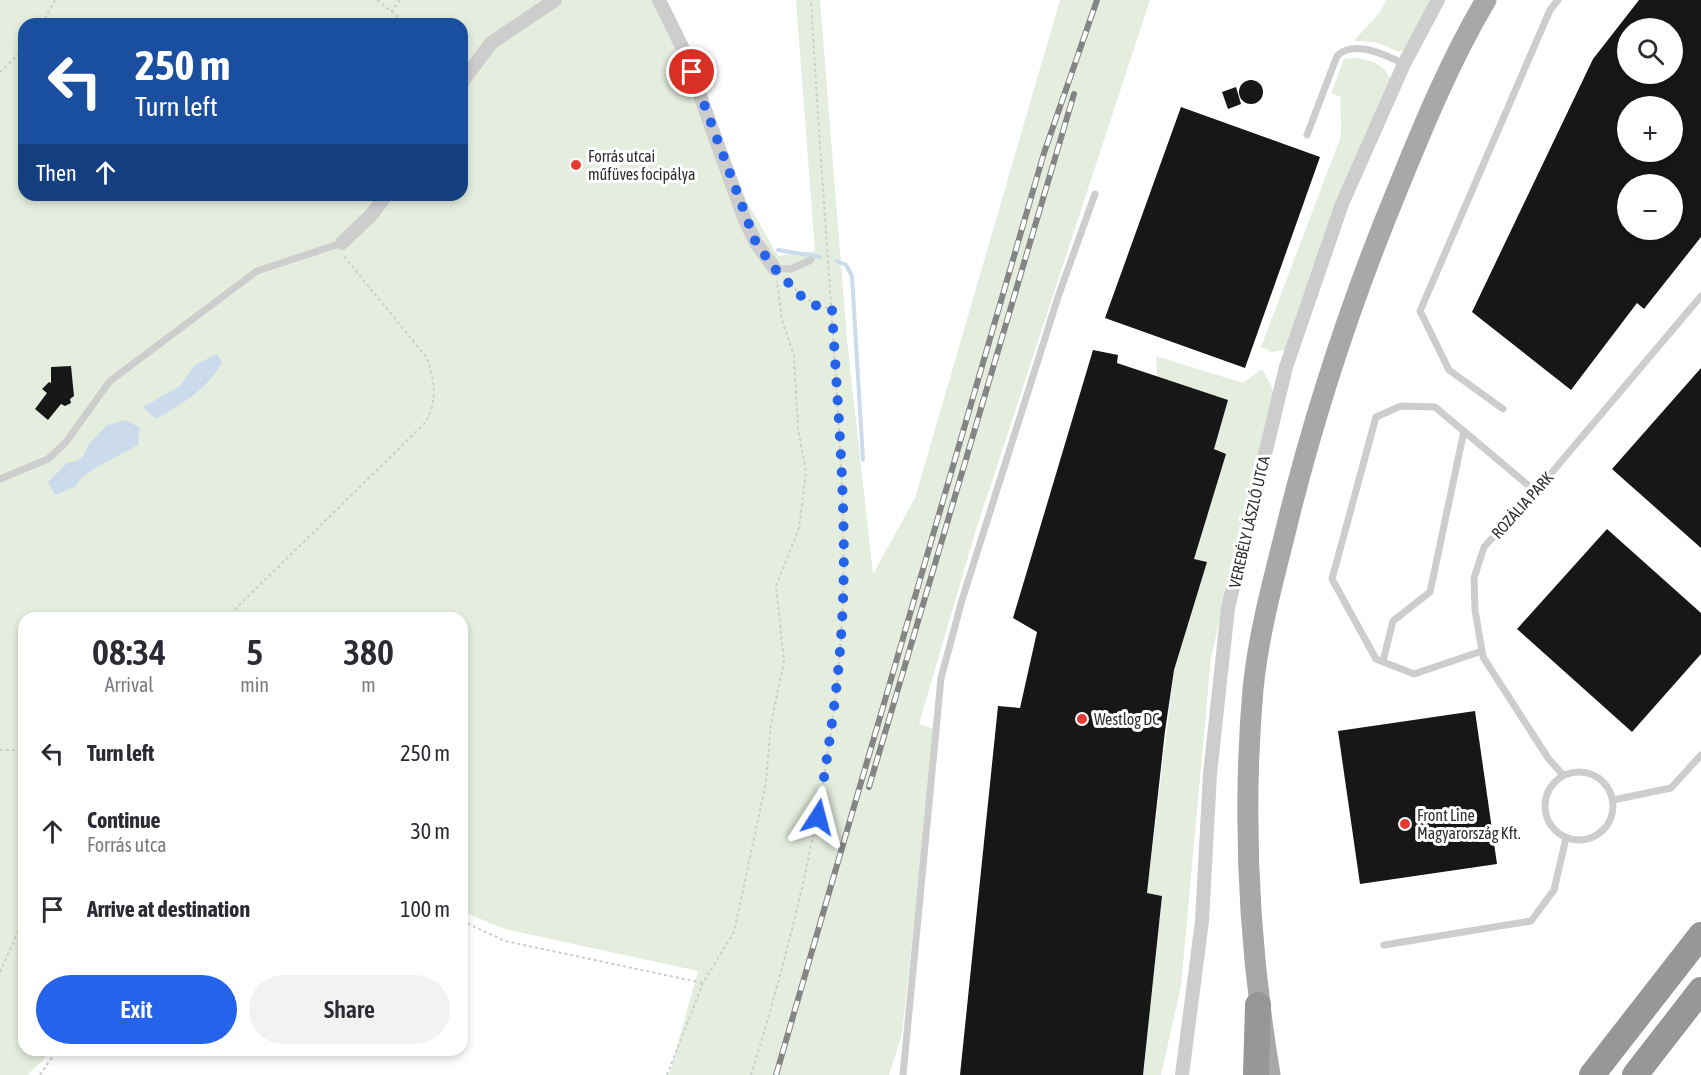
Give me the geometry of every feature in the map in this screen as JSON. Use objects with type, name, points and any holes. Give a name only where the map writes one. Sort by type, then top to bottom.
[{"type":"highway","points":[[1592,1075],[1701,935]]},
{"type":"highway","points":[[1635,1075],[1701,990]]},
{"type":"highway","points":[[1256,1075],[1258,1005]]},
{"type":"main road","points":[[1270,1075],[1258,1005],[1250,923],[1249,777],[1253,688],[1266,610],[1307,448],[1360,280],[1414,147],[1486,0]]},
{"type":"street","points":[[659,0],[684,51],[744,218],[756,243],[775,269]]},
{"type":"street","name":"VEREBÉLY LÁSZLÓ UTCA","points":[[1182,1075],[1202,921],[1209,774],[1228,609],[1286,366],[1342,204],[1404,64],[1438,0]]},
{"type":"street","points":[[468,74],[491,43],[550,2]]},
{"type":"street","points":[[342,243],[372,214],[382,201]]},
{"type":"lane","points":[[1503,409],[1449,370],[1420,311],[1550,10],[1558,0]]},
{"type":"lane","points":[[1307,135],[1337,56],[1341,51],[1374,51],[1404,64]]},
{"type":"lane","points":[[903,1075],[941,678],[962,600],[1059,294],[1095,194]]},
{"type":"lane","points":[[0,479],[48,459],[66,441],[110,381],[257,271],[342,243]]},
{"type":"lane","points":[[775,269],[791,269],[811,260]]},
{"type":"lane","name":"ROZÁLIA PARK","points":[[1563,775],[1548,758],[1483,657],[1475,610],[1474,578],[1485,547],[1701,296]]},
{"type":"lane","points":[[1482,651],[1414,674],[1376,658],[1332,579],[1376,417],[1401,406],[1435,407],[1535,490]]},
{"type":"lane","points":[[1383,661],[1393,621],[1430,592],[1464,431]]},
{"type":"lane","points":[[1613,801],[1671,788],[1701,754]]},
{"type":"lane","points":[[1575,772],[1598,777],[1609,789],[1613,801],[1609,824],[1600,834],[1578,841],[1566,838],[1549,823],[1544,806],[1547,794],[1554,783],[1563,775],[1575,772]]},
{"type":"lane","points":[[1384,945],[1531,921],[1554,890],[1566,838]]},
{"type":"path","points":[[46,18],[56,0]]},
{"type":"path","points":[[377,0],[399,18]]},
{"type":"path","points":[[391,12],[400,0]]},
{"type":"path","points":[[751,1075],[808,863],[832,730],[841,636],[844,556],[832,309],[811,0]]},
{"type":"path","points":[[0,72],[18,55]]},
{"type":"path","points":[[232,612],[425,423],[434,408],[433,375],[427,358],[344,257]]},
{"type":"path","points":[[775,269],[802,297],[817,306],[832,309]]},
{"type":"path","points":[[667,1075],[704,983],[734,932],[766,782],[771,724],[784,661],[776,586],[799,528],[806,472],[798,429],[794,356],[782,320],[775,269]]},
{"type":"path","points":[[0,750],[18,750]]},
{"type":"path","points":[[468,924],[505,941],[704,983]]},
{"type":"path","points":[[0,972],[18,932]]},
{"type":"path","points":[[40,1075],[53,1056]]},
{"type":"green space","points":[[0,0],[666,0],[680,28],[747,202],[778,256],[815,251],[796,0],[820,0],[847,340],[873,574],[915,498],[1060,0],[1150,0],[975,533],[919,724],[935,729],[902,1034],[889,1075],[669,1075],[698,971],[504,929],[468,914],[468,612],[18,612],[18,1056],[45,1056],[27,1075],[0,1075]]},
{"type":"green space","points":[[1386,0],[1441,0],[1414,47],[1399,52],[1376,42],[1354,41],[1376,17]]},
{"type":"green space","points":[[1344,59],[1365,60],[1381,67],[1392,83],[1285,350],[1272,352],[1261,347],[1340,139],[1341,97],[1331,93]]},
{"type":"green space","points":[[1156,356],[1243,383],[1262,369],[1271,385],[1276,403],[1252,477],[1211,658],[1181,986],[1161,1075],[1143,1075],[1162,896],[1147,893],[1174,670],[1206,562],[1194,559],[1220,454],[1157,377]]},
{"type":"water","points":[[217,354],[222,363],[216,372],[184,402],[156,419],[143,407],[180,386],[195,365]]},
{"type":"water","points":[[126,420],[140,428],[138,445],[97,467],[81,478],[75,487],[55,495],[48,482],[67,463],[77,461],[84,455],[89,444],[107,425]]},
{"type":"building","points":[[1639,0],[1701,0],[1701,237],[1644,309],[1637,303],[1571,390],[1472,312],[1593,59],[1617,28],[1617,84],[1683,84],[1683,18],[1625,18]]},
{"type":"building","points":[[1251,80],[1259,84],[1263,92],[1259,100],[1251,104],[1243,100],[1239,92],[1243,84]]},
{"type":"building","points":[[1236,87],[1241,104],[1228,109],[1222,92]]},
{"type":"building","points":[[1181,107],[1320,157],[1245,368],[1105,318]]},
{"type":"building","name":"Westlog DC","points":[[1093,350],[1118,355],[1117,363],[1228,400],[1214,449],[1226,454],[1194,559],[1207,562],[1174,670],[1165,731],[1147,893],[1162,896],[1143,1075],[960,1075],[998,706],[1020,708],[1037,632],[1013,618]]},
{"type":"building","points":[[71,366],[74,396],[70,399],[71,403],[65,406],[61,404],[48,420],[35,409],[47,393],[42,389],[49,382],[51,383],[51,367]]},
{"type":"building","points":[[1701,368],[1701,548],[1612,469]]},
{"type":"building","points":[[1607,529],[1701,613],[1701,654],[1632,732],[1517,629]]},
{"type":"building","points":[[1475,711],[1497,864],[1360,884],[1338,731]]},
{"type":"waterway","points":[[778,250],[820,257]]},
{"type":"waterway","points":[[837,261],[846,265],[852,276],[863,460]]},
{"type":"railway","points":[[776,1075],[1044,153],[1097,0]]},
{"type":"railway","points":[[869,787],[1074,94]]},
{"type":"place","name":"Forrás utcai műfüves focipálya","points":[[576,165]]},
{"type":"place","name":"Westlog DC","points":[[1082,719]]},
{"type":"place","name":"Front Line Magyarország Kft.","points":[[1405,824]]},
{"type":"route","points":[[692,72],[744,218],[756,243],[775,269],[802,297],[817,306],[832,309],[844,556],[841,636],[832,730],[818,817]]}]
